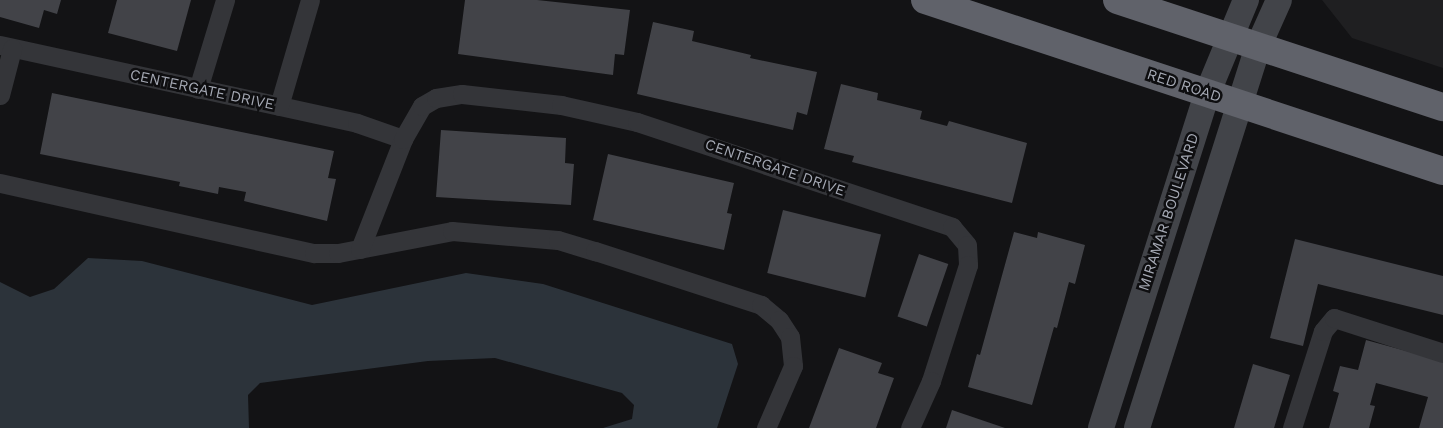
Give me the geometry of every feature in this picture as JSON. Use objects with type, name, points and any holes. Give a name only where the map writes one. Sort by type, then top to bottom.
[{"type":"highway","name":"RED ROAD","points":[[925,0],[1443,171]]},
{"type":"highway","points":[[1117,0],[1443,107]]},
{"type":"street","points":[[198,89],[225,0]]},
{"type":"street","points":[[279,106],[310,0]]},
{"type":"street","name":"MIRAMAR BOULEVARD","points":[[1101,428],[1207,94],[1229,37],[1246,0]]},
{"type":"street","points":[[1137,428],[1242,105],[1258,47],[1279,0]]},
{"type":"street","points":[[0,95],[6,47]]},
{"type":"street","name":"CENTERGATE DRIVE","points":[[6,47],[357,123],[403,139]]},
{"type":"street","name":"CENTERGATE DRIVE","points":[[360,250],[403,139],[422,106],[436,98],[462,94],[561,105],[637,122],[952,227],[968,245],[968,265],[931,381],[910,428]]},
{"type":"street","points":[[0,183],[314,253],[360,250],[452,231],[558,240],[761,305],[779,320],[790,337],[793,352],[790,379],[766,428]]},
{"type":"street","points":[[1292,428],[1323,331],[1334,318],[1443,353]]},
{"type":"shaded area","points":[[1322,0],[1443,0],[1443,68],[1352,38]]},
{"type":"shaded area","points":[[88,258],[142,261],[312,305],[466,273],[543,284],[732,344],[738,364],[717,428],[603,428],[632,419],[634,405],[622,393],[495,358],[428,361],[260,383],[248,395],[249,428],[0,428],[0,282],[30,297],[54,289]]},
{"type":"building","points":[[0,0],[61,0],[57,14],[44,10],[39,28],[0,17]]},
{"type":"building","points":[[117,0],[191,0],[177,51],[108,33]]},
{"type":"building","points":[[465,0],[537,0],[630,10],[624,55],[615,54],[613,75],[458,54]]},
{"type":"building","points":[[653,22],[694,31],[692,41],[751,55],[750,58],[817,72],[807,115],[797,112],[793,130],[637,94]]},
{"type":"building","points":[[841,84],[878,93],[877,100],[922,111],[920,119],[947,126],[949,121],[1027,143],[1012,203],[852,162],[854,156],[824,149]]},
{"type":"building","points":[[52,93],[334,151],[328,178],[336,179],[327,221],[244,201],[246,192],[219,187],[218,194],[179,186],[180,182],[40,154]]},
{"type":"building","points":[[441,130],[566,138],[565,163],[574,164],[571,205],[436,197]]},
{"type":"building","points":[[608,154],[734,183],[727,213],[732,214],[724,250],[593,220]]},
{"type":"building","points":[[783,210],[881,234],[865,298],[767,273]]},
{"type":"building","points":[[1014,232],[1037,238],[1038,232],[1085,245],[1075,284],[1069,282],[1057,328],[1054,327],[1032,405],[968,387],[977,354],[980,355]]},
{"type":"building","points":[[1295,239],[1443,276],[1443,315],[1318,284],[1303,346],[1270,338]]},
{"type":"building","points":[[919,254],[948,264],[927,326],[898,316]]},
{"type":"building","points":[[1366,340],[1443,361],[1443,428],[1419,428],[1428,397],[1376,383],[1370,405],[1375,406],[1369,428],[1329,428],[1339,393],[1333,391],[1340,366],[1358,370]]},
{"type":"building","points":[[839,348],[882,363],[878,373],[894,378],[876,428],[809,428]]},
{"type":"building","points":[[1253,364],[1290,375],[1274,428],[1234,428]]},
{"type":"building","points":[[952,410],[1005,428],[946,428]]}]
